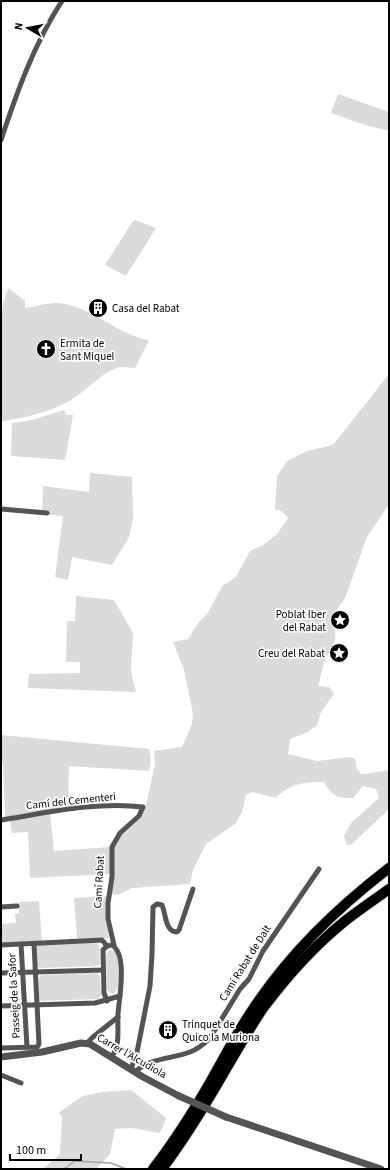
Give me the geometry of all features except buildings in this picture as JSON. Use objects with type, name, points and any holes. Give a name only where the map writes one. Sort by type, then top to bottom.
[{"type":"highway","points":[[154,1169],[199,1101],[250,1013],[281,970],[294,954],[328,919],[389,868]]},
{"type":"highway","points":[[162,1169],[179,1147],[263,1008],[283,983],[298,965],[346,920],[389,889]]},
{"type":"street","points":[[1,140],[25,74],[43,35],[62,1]]},
{"type":"street","points":[[1,509],[47,513]]},
{"type":"street","name":"Camí del Cementeri","points":[[1,820],[49,812],[102,806],[143,807]]},
{"type":"street","name":"Camí Rabat","points":[[111,1057],[115,1052],[117,1045],[122,973],[108,919],[108,903],[112,877],[112,847],[120,833],[139,816],[143,807]]},
{"type":"street","name":"Camí Rabat de Dalt","points":[[133,1071],[150,1062],[189,1053],[210,1038],[240,989],[249,979],[264,951],[318,869]]},
{"type":"street","points":[[133,1071],[149,990],[152,954],[153,907],[157,904],[162,905],[169,929],[173,932],[177,932],[193,889]]},
{"type":"street","points":[[1,906],[17,906]]},
{"type":"street","points":[[1,945],[102,940],[106,946]]},
{"type":"street","name":"Passeig de la Safor","points":[[21,944],[27,1047],[38,1046],[34,944]]},
{"type":"street","points":[[106,946],[114,945]]},
{"type":"street","points":[[106,946],[103,950],[104,993],[106,1001]]},
{"type":"street","points":[[1,973],[104,970]]},
{"type":"street","points":[[1,1006],[95,1003],[120,996]]},
{"type":"street","points":[[87,1043],[118,1017]]},
{"type":"street","name":"Carrer l’Alcudiola","points":[[1,1057],[42,1052],[87,1043],[93,1045],[133,1071],[179,1096],[226,1117],[381,1169]]},
{"type":"street","points":[[1,1048],[27,1047]]},
{"type":"street","points":[[1,1075],[20,1083]]},
{"type":"shaded area","points":[[338,94],[389,112],[389,131],[365,125],[331,113]]},
{"type":"shaded area","points":[[135,220],[156,228],[126,276],[105,265]]},
{"type":"shaded area","points":[[8,288],[25,301],[25,308],[54,303],[70,305],[82,309],[126,333],[149,340],[135,368],[121,367],[111,370],[77,396],[55,408],[28,416],[1,421],[1,311]]},
{"type":"shaded area","points":[[389,374],[389,507],[387,507],[367,537],[345,598],[336,611],[335,641],[324,662],[318,686],[329,687],[334,694],[321,712],[317,725],[308,732],[290,739],[288,754],[317,761],[350,757],[355,759],[357,769],[361,774],[389,770],[389,809],[352,844],[347,845],[344,836],[351,823],[379,798],[376,789],[363,786],[353,798],[339,797],[332,793],[324,782],[310,782],[292,786],[276,798],[252,792],[246,795],[242,812],[236,823],[206,844],[193,870],[190,884],[132,888],[118,895],[112,894],[113,848],[119,837],[141,818],[145,809],[155,765],[154,751],[182,747],[192,724],[193,714],[184,670],[173,642],[188,639],[199,622],[208,613],[222,586],[236,577],[250,551],[263,545],[277,534],[288,518],[283,512],[275,509],[277,476],[287,461],[307,451],[333,445]]},
{"type":"shaded area","points":[[64,410],[66,415],[73,415],[65,460],[11,456],[12,423],[32,420]]},
{"type":"shaded area","points":[[90,473],[132,477],[133,518],[129,537],[112,565],[72,557],[68,580],[55,577],[63,516],[42,514],[43,486],[89,492]]},
{"type":"shaded area","points":[[76,596],[114,600],[133,633],[131,671],[136,692],[28,688],[29,674],[80,673],[80,662],[66,662],[67,621],[75,621]]},
{"type":"shaded area","points":[[1,735],[149,749],[151,760],[149,771],[69,766],[68,808],[5,817],[3,762],[1,762]]},
{"type":"shaded area","points":[[50,813],[54,851],[110,847],[110,874],[30,878],[28,832],[12,833],[10,820]]},
{"type":"shaded area","points":[[108,896],[106,917],[109,938],[77,939],[74,898]]},
{"type":"shaded area","points":[[39,901],[42,941],[1,943],[1,924],[16,923],[15,914],[19,913],[19,902]]},
{"type":"shaded area","points":[[96,942],[99,945],[100,964],[97,966],[40,968],[37,966],[36,948],[38,945]]},
{"type":"shaded area","points":[[110,950],[115,951],[118,961],[119,974],[118,986],[113,994],[107,989],[106,954]]},
{"type":"shaded area","points":[[97,973],[100,976],[101,996],[98,999],[42,1001],[39,999],[39,978],[41,975]]},
{"type":"shaded area","points":[[131,1090],[166,1118],[159,1133],[132,1128],[115,1129],[110,1154],[96,1169],[43,1169],[60,1154],[62,1116],[58,1113],[83,1096],[102,1092]]},
{"type":"waterway","points":[[64,1169],[75,1161],[111,1163],[126,1169]]},
{"type":"place","name":"Casa del Rabat","points":[[98,308]]},
{"type":"place","name":"Ermita de Sant Miquel","points":[[46,349]]},
{"type":"place","name":"Poblat Iber del Rabat","points":[[340,620]]},
{"type":"place","name":"Creu del Rabat","points":[[339,653]]},
{"type":"place","name":"Trinquet de Quico la Muriona","points":[[168,1030]]}]
